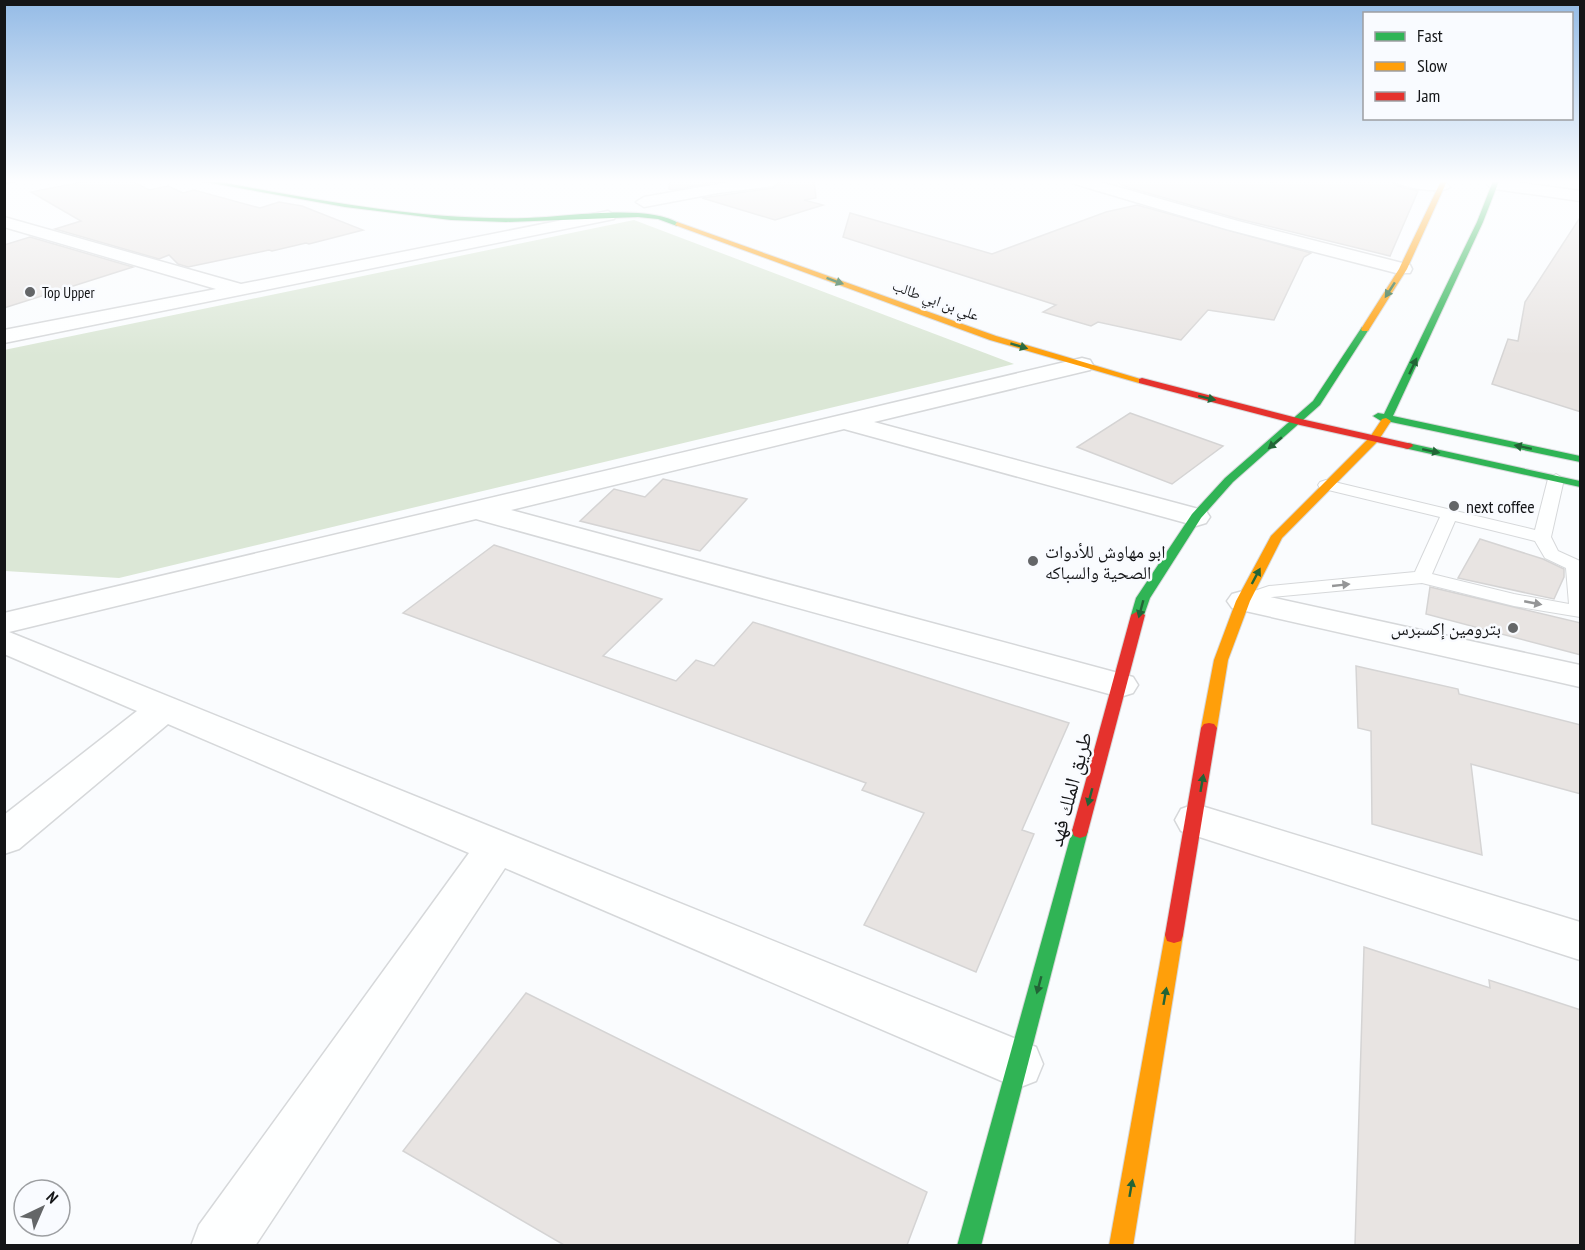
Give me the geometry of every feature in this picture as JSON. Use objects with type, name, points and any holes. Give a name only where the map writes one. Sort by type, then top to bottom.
[{"type":"main road","name":"علي بن ابي طالب","points":[[724,239],[993,338],[1083,365],[1300,422],[1581,484]]},
{"type":"main road","name":"طريق الملك فهد","points":[[969,1245],[1143,598],[1183,534],[1217,492],[1322,405],[1403,269],[1417,239]]},
{"type":"main road","points":[[1121,1245],[1196,820],[1221,660],[1243,601],[1277,536],[1374,439],[1388,418],[1472,239]]},
{"type":"main road","points":[[1294,398],[1322,405]]},
{"type":"main road","points":[[1368,414],[1581,459]]},
{"type":"street","points":[[64,239],[239,290]]},
{"type":"street","points":[[4,338],[492,239]]},
{"type":"street","points":[[1288,239],[1403,269]]},
{"type":"street","points":[[4,623],[1083,365]]},
{"type":"street","points":[[844,422],[1196,517]]},
{"type":"street","points":[[476,510],[1120,685]]},
{"type":"street","points":[[1243,601],[1581,676]]},
{"type":"street","points":[[4,641],[1018,1064]]},
{"type":"street","points":[[4,838],[164,708]]},
{"type":"street","points":[[1196,820],[1581,941]]},
{"type":"street","points":[[220,1245],[497,846]]},
{"type":"lane","points":[[1243,601],[1269,592],[1422,577],[1514,600],[1579,612],[1575,565],[1551,554],[1542,537],[1556,479]]},
{"type":"lane","points":[[1326,485],[1542,537]]},
{"type":"lane","points":[[1422,577],[1449,515]]},
{"type":"green space","points":[[540,239],[685,239],[1014,364],[119,578],[5,571],[4,350]]},
{"type":"building","name":"Top Upper","points":[[22,239],[38,239],[133,267],[4,308],[4,245]]},
{"type":"building","points":[[91,239],[327,239],[188,267],[178,264],[169,255],[159,259]]},
{"type":"building","points":[[850,239],[941,239],[992,254],[1032,239],[1261,239],[1311,253],[1304,257],[1274,320],[1208,310],[1181,340],[1098,322],[1091,326],[1043,312],[1056,305]]},
{"type":"building","points":[[1322,239],[1397,239],[1390,256]]},
{"type":"building","points":[[1566,239],[1581,239],[1581,412],[1492,384],[1508,339],[1518,341],[1525,302]]},
{"type":"building","points":[[1130,413],[1223,446],[1172,484],[1077,447]]},
{"type":"building","points":[[663,479],[747,499],[700,551],[580,521],[614,489],[645,497]]},
{"type":"building","points":[[1480,539],[1543,559],[1564,569],[1564,577],[1554,599],[1458,578]]},
{"type":"building","points":[[494,545],[662,599],[603,656],[676,681],[696,660],[714,666],[753,622],[1069,723],[1022,830],[1034,834],[976,972],[864,925],[924,813],[862,790],[866,783],[403,613]]},
{"type":"building","points":[[1430,587],[1581,623],[1581,655],[1426,614]]},
{"type":"building","points":[[1356,666],[1458,689],[1459,694],[1581,725],[1581,794],[1471,764],[1482,855],[1372,824],[1371,731],[1358,728]]},
{"type":"building","points":[[1364,947],[1490,988],[1489,980],[1581,1010],[1581,1245],[1355,1245]]},
{"type":"building","points":[[526,993],[927,1192],[907,1245],[564,1245],[403,1151]]},
{"type":"traffic: fast","points":[[1386,421],[1472,239]]},
{"type":"traffic: fast","points":[[1138,615],[1143,598],[1196,516],[1229,480],[1317,403],[1365,329]]},
{"type":"traffic: fast","points":[[1378,416],[1580,459]]},
{"type":"traffic: fast","points":[[1408,446],[1580,484]]},
{"type":"traffic: fast","points":[[969,1246],[1080,831]]},
{"type":"traffic: slow","points":[[720,239],[993,338],[1142,381]]},
{"type":"traffic: slow","points":[[1365,329],[1403,269],[1417,239]]},
{"type":"traffic: slow","points":[[1209,728],[1221,660],[1243,601],[1277,536],[1374,439],[1386,421]]},
{"type":"traffic: slow","points":[[1121,1246],[1174,935]]},
{"type":"traffic: jam","points":[[1142,381],[1300,422],[1408,446]]},
{"type":"traffic: jam","points":[[1080,831],[1138,615]]},
{"type":"traffic: jam","points":[[1174,935],[1209,728]]},
{"type":"place","name":"Top Upper","points":[[30,292]]},
{"type":"place","name":"next coffee","points":[[1454,506]]},
{"type":"place","name":"ابو مهاوش للأدوات الصحية والسباكه","points":[[1033,561]]},
{"type":"place","name":"بترومين إكسبرس","points":[[1513,628]]}]
